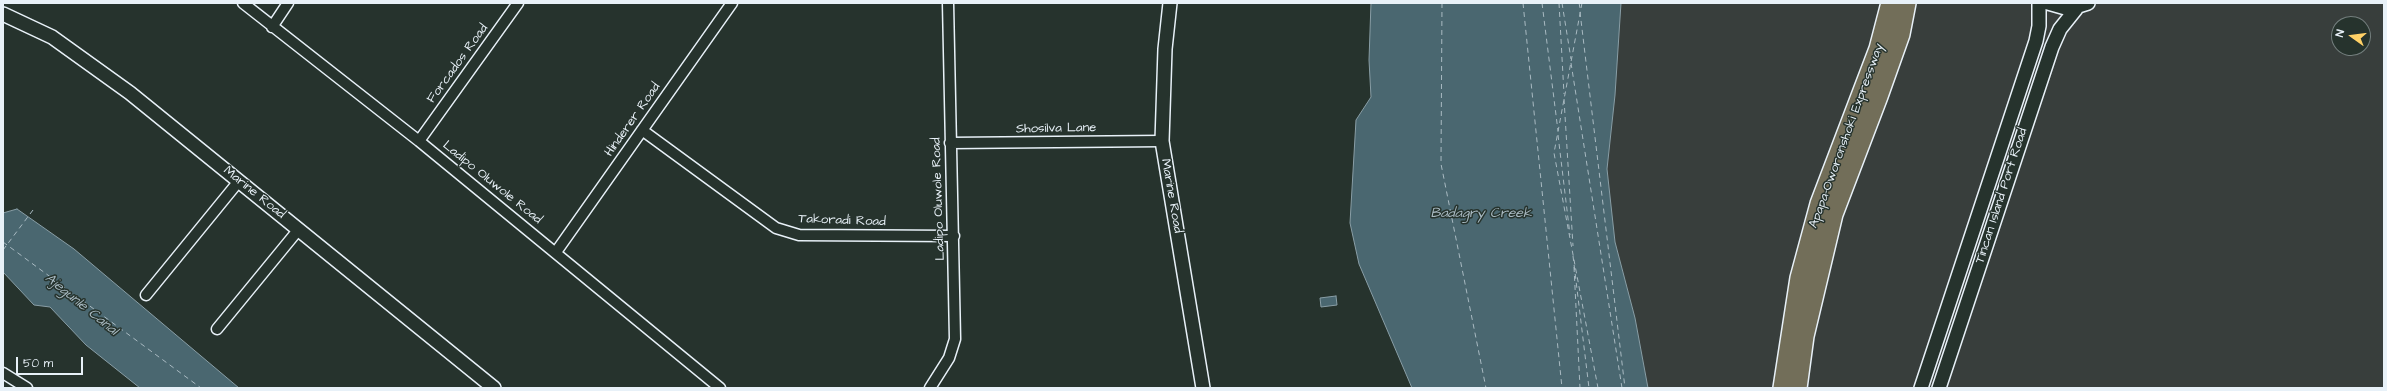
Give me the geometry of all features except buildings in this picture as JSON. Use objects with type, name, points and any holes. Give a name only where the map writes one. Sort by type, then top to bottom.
[{"type":"highway","name":"Apapa-Oworonshoki Expressway","points":[[1783,388],[1800,278],[1820,204],[1879,49],[1891,3]]},
{"type":"highway","name":"Apapa-Oworonshoki Expressway","points":[[1798,388],[1804,336],[1833,214],[1900,34],[1906,3]]},
{"type":"highway","points":[[1900,34],[1918,3]]},
{"type":"street","name":"Ladipo Oluwole Road","points":[[243,3],[419,141],[720,388]]},
{"type":"street","points":[[272,27],[288,3]]},
{"type":"street","name":"Forcados Road","points":[[419,141],[518,3]]},
{"type":"street","name":"Hinderer Road","points":[[556,252],[732,3]]},
{"type":"street","name":"Ladipo Oluwole Road","points":[[930,388],[949,358],[955,339],[948,3]]},
{"type":"street","name":"Marine Road","points":[[1170,3],[1165,49],[1162,141],[1203,388]]},
{"type":"street","name":"Tincan Island Port Road","points":[[1921,388],[2036,41],[2039,3]]},
{"type":"street","points":[[2048,3],[2062,9],[2076,8],[2088,3]]},
{"type":"street","name":"Tincan Island Port Road","points":[[1939,388],[2052,46],[2060,29],[2076,8]]},
{"type":"street","name":"Marine Road","points":[[3,14],[52,38],[130,93],[494,388]]},
{"type":"street","name":"Takoradi Road","points":[[642,130],[776,228],[799,235],[954,236]]},
{"type":"street","name":"Shosilva Lane","points":[[950,143],[1162,141]]},
{"type":"street","points":[[146,295],[239,181]]},
{"type":"street","points":[[216,329],[298,229]]},
{"type":"street","points":[[3,373],[27,388]]},
{"type":"shaded area","points":[[1621,3],[2384,3],[2384,388],[1648,388],[1635,318],[1615,242],[1607,169],[1615,95]]},
{"type":"water","name":"Badagry Creek","points":[[1371,3],[1621,3],[1615,95],[1607,169],[1615,242],[1635,318],[1648,388],[1412,388],[1359,264],[1350,223],[1356,120],[1371,97],[1369,60]]},
{"type":"water","name":"Ajegunle Canal","points":[[17,209],[74,249],[239,388],[140,388],[86,345],[50,307],[34,305],[3,272],[3,213]]},
{"type":"water","points":[[1336,296],[1337,305],[1321,307],[1320,298]]},
{"type":"ferry route","points":[[1442,3],[1441,164],[1486,388]]},
{"type":"ferry route","points":[[1523,3],[1562,388]]},
{"type":"ferry route","points":[[1542,3],[1558,131]]},
{"type":"ferry route","points":[[1559,3],[1564,94]]},
{"type":"ferry route","points":[[1562,3],[1571,59]]},
{"type":"ferry route","points":[[1579,3],[1580,8]]},
{"type":"ferry route","points":[[1582,3],[1554,153],[1598,388]]},
{"type":"ferry route","points":[[1580,12],[1625,388]]},
{"type":"ferry route","points":[[1571,63],[1622,388]]},
{"type":"ferry route","points":[[1564,99],[1573,246]]},
{"type":"ferry route","points":[[1558,135],[1570,235]]},
{"type":"ferry route","points":[[3,250],[33,210]]},
{"type":"ferry route","points":[[3,242],[201,388]]},
{"type":"ferry route","points":[[1573,256],[1589,388]]},
{"type":"ferry route","points":[[1574,267],[1580,388]]}]
